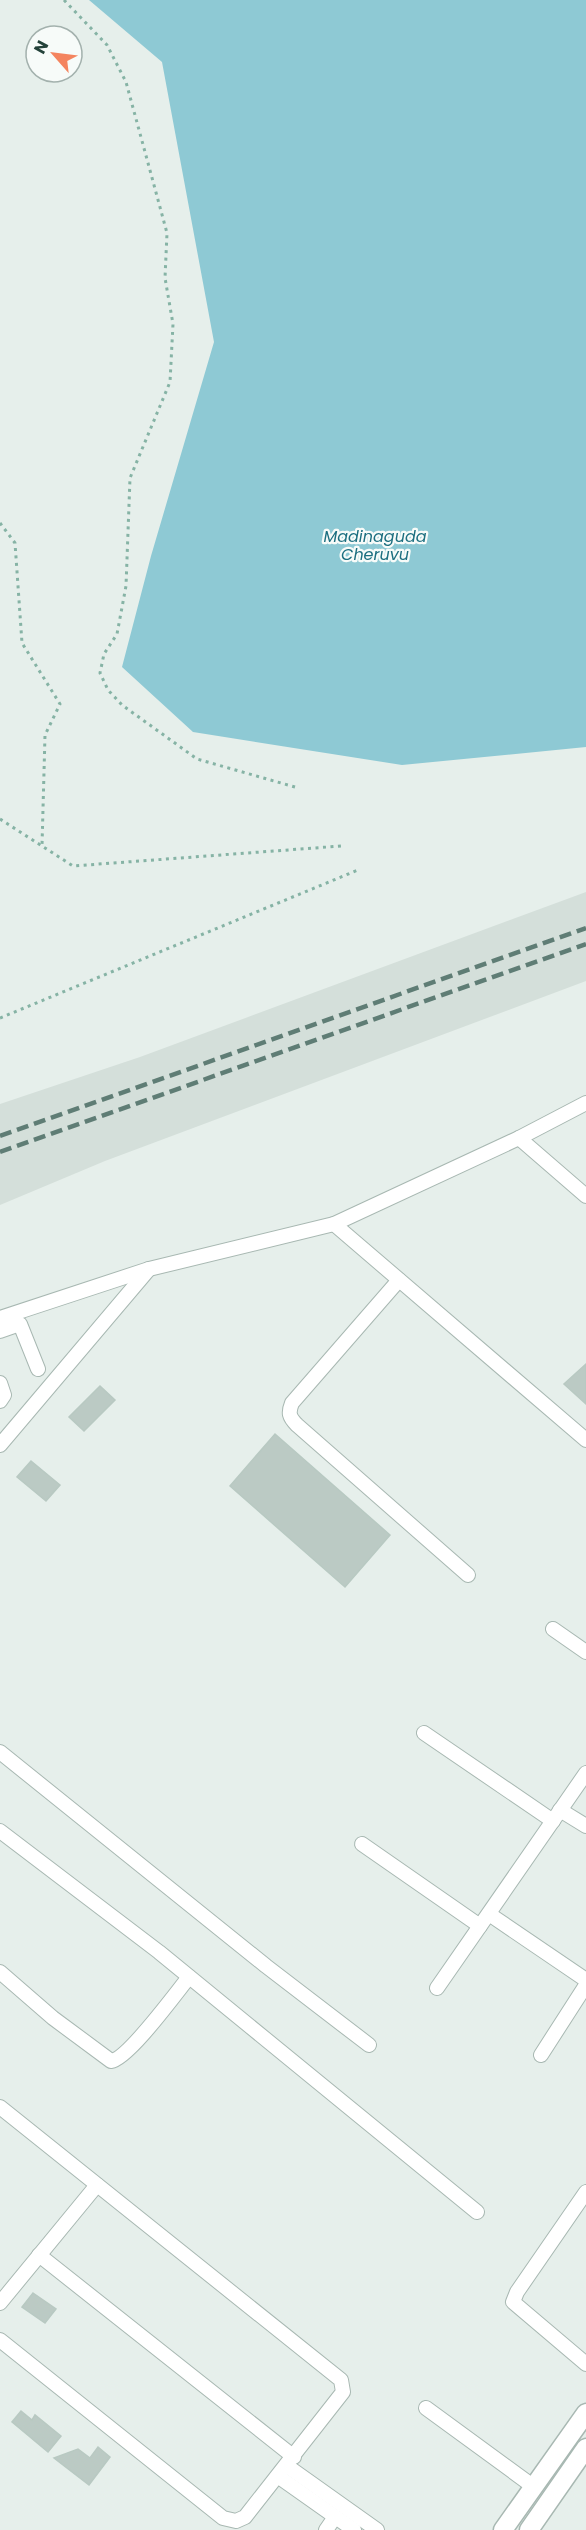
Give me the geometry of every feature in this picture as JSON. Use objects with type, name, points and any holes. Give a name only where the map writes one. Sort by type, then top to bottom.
[{"type":"street","points":[[0,1331],[18,1318],[149,1269],[334,1224],[519,1138],[586,1103]]},
{"type":"street","points":[[519,1138],[586,1196]]},
{"type":"street","points":[[334,1224],[586,1440]]},
{"type":"street","points":[[0,1445],[149,1269]]},
{"type":"street","points":[[399,1280],[292,1402],[288,1411],[290,1418],[297,1425],[468,1575]]},
{"type":"street","points":[[0,1318],[18,1318]]},
{"type":"street","points":[[18,1318],[38,1369]]},
{"type":"street","points":[[0,1383],[4,1395],[0,1401]]},
{"type":"street","points":[[553,1629],[586,1652]]},
{"type":"street","points":[[424,1733],[556,1815],[586,1826]]},
{"type":"street","points":[[0,1752],[266,1966],[369,2045]]},
{"type":"street","points":[[437,1988],[586,1773]]},
{"type":"street","points":[[0,1831],[189,1977],[477,2212]]},
{"type":"street","points":[[362,1844],[480,1926]]},
{"type":"street","points":[[489,1914],[586,1980]]},
{"type":"street","points":[[0,1972],[53,2018],[111,2061],[118,2061],[189,1977]]},
{"type":"street","points":[[541,2055],[586,1985]]},
{"type":"street","points":[[0,2107],[340,2380],[344,2388],[341,2397],[241,2520],[223,2518],[0,2340]]},
{"type":"street","points":[[0,2303],[97,2185]]},
{"type":"street","points":[[586,2192],[517,2292],[513,2302],[586,2364]]},
{"type":"street","points":[[39,2255],[287,2466],[377,2530]]},
{"type":"street","points":[[426,2408],[534,2487]]},
{"type":"street","points":[[512,2527],[534,2487],[586,2413]]},
{"type":"street","points":[[529,2530],[586,2448]]},
{"type":"street","points":[[287,2466],[336,2517],[354,2530]]},
{"type":"street","points":[[326,2530],[336,2517]]},
{"type":"path","points":[[64,0],[108,45],[126,82],[167,233],[165,278],[173,324],[170,382],[130,478],[126,586],[117,634],[104,654],[100,673],[108,690],[122,705],[197,759],[295,787]]},
{"type":"path","points":[[0,523],[15,543],[22,643],[60,704],[45,735],[42,846]]},
{"type":"path","points":[[0,819],[73,866],[341,846]]},
{"type":"path","points":[[0,1018],[358,870]]},
{"type":"shaded area","points":[[586,892],[586,981],[105,1161],[0,1205],[0,1104],[140,1057]]},
{"type":"water","name":"Madinaguda Cheruvu","points":[[89,0],[586,0],[586,747],[402,765],[193,732],[122,667],[151,556],[214,342],[162,62]]},
{"type":"building","points":[[586,1364],[586,1404],[564,1384]]},
{"type":"building","points":[[100,1386],[115,1400],[84,1431],[69,1417]]},
{"type":"building","points":[[275,1434],[390,1535],[345,1587],[230,1486]]},
{"type":"building","points":[[31,1461],[60,1485],[46,1501],[17,1477]]},
{"type":"building","points":[[33,2293],[56,2309],[45,2323],[22,2307]]},
{"type":"building","points":[[21,2411],[32,2420],[35,2415],[61,2436],[48,2452],[12,2422]]},
{"type":"building","points":[[98,2447],[110,2457],[89,2485],[54,2458],[78,2449],[90,2458]]},
{"type":"railway","points":[[0,1136],[586,928]]},
{"type":"railway","points":[[0,1152],[586,944]]}]
